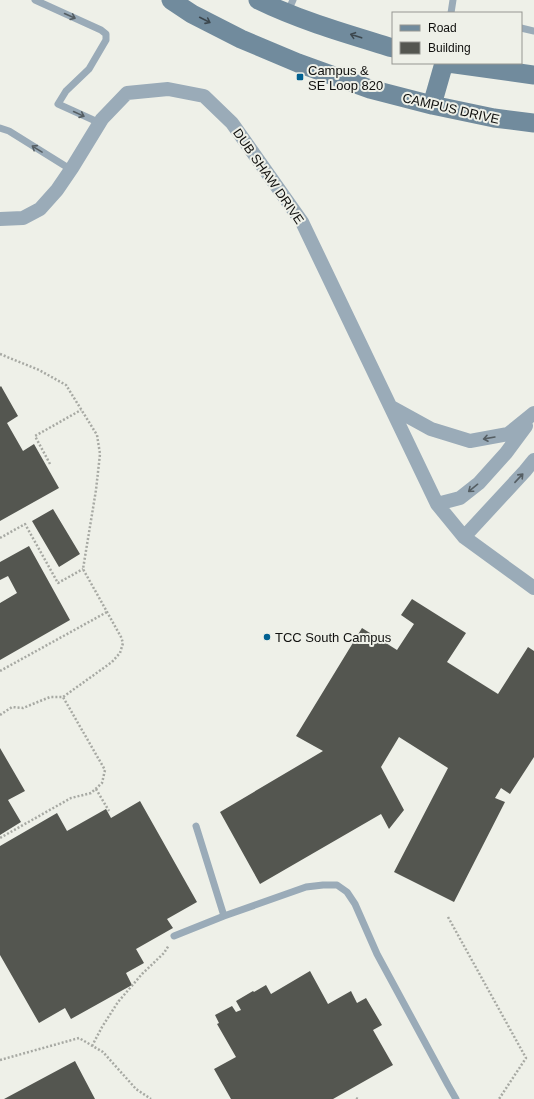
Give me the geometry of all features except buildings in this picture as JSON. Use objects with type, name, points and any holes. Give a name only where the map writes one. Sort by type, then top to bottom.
[{"type":"main road","name":"CAMPUS DRIVE","points":[[172,0],[192,14],[241,40],[298,63],[370,89],[432,105],[494,118],[534,123]]},
{"type":"main road","points":[[258,0],[290,7],[392,48]]},
{"type":"main road","points":[[432,105],[444,64]]},
{"type":"main road","points":[[455,64],[534,75]]},
{"type":"street","name":"DUB SHAW DRIVE","points":[[0,219],[23,218],[40,209],[57,190],[102,119],[127,93],[168,89],[204,96],[232,123],[302,222],[437,504],[464,537],[534,588]]},
{"type":"street","points":[[391,406],[431,429],[470,441],[508,434],[534,414]]},
{"type":"street","points":[[437,504],[460,498],[479,483],[506,453],[534,414]]},
{"type":"street","points":[[464,537],[534,460]]},
{"type":"lane","points":[[35,0],[101,30],[106,34],[106,40],[89,69],[66,91],[58,104],[100,123]]},
{"type":"lane","points":[[451,12],[453,0]]},
{"type":"lane","points":[[522,28],[534,31]]},
{"type":"lane","points":[[0,128],[9,131],[70,169]]},
{"type":"lane","points":[[196,826],[224,916]]},
{"type":"lane","points":[[174,936],[224,916],[306,887],[323,884],[337,885],[347,892],[355,904],[377,954],[456,1099]]},
{"type":"path","points":[[0,354],[39,370],[66,385],[97,435],[100,454],[96,490],[83,569],[123,643],[120,653],[112,662],[63,697],[50,697],[23,708],[12,707],[0,715]]},
{"type":"path","points":[[50,464],[35,436],[81,410]]},
{"type":"path","points":[[0,538],[25,524],[58,584],[83,569]]},
{"type":"path","points":[[0,671],[107,612]]},
{"type":"path","points":[[0,838],[71,798],[91,793],[102,783],[105,770],[63,697]]},
{"type":"path","points":[[96,789],[109,811]]},
{"type":"path","points":[[448,917],[526,1058],[499,1099]]},
{"type":"path","points":[[92,1046],[118,1002],[142,974],[164,953],[174,936]]},
{"type":"path","points":[[0,1060],[79,1038],[103,1052],[136,1089],[151,1099]]},
{"type":"place","name":"Campus & SE Loop 820","points":[[300,77]]},
{"type":"place","name":"TCC South Campus","points":[[267,637]]}]
